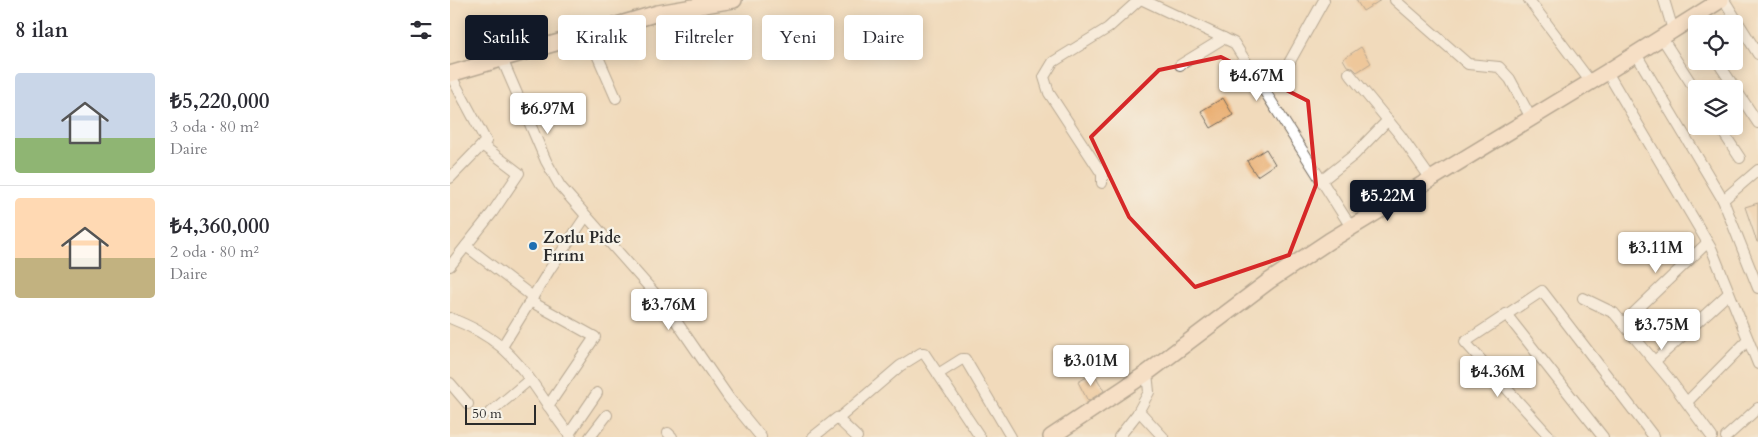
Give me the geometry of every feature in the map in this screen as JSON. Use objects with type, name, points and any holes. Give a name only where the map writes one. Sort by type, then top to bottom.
[{"type":"main road","points":[[646,16],[658,12],[734,0]]},
{"type":"main road","points":[[1705,15],[1722,0]]},
{"type":"main road","points":[[1051,437],[1147,373],[1269,281],[1351,227],[1667,34],[1688,27]]},
{"type":"main road","points":[[450,74],[499,60]]},
{"type":"street","points":[[1102,183],[1102,174],[1049,93],[1044,77],[1053,62],[1108,28],[1139,0]]},
{"type":"street","points":[[1143,0],[1234,42],[1351,227]]},
{"type":"street","points":[[1264,90],[1284,72],[1324,0]]},
{"type":"street","points":[[1395,0],[1468,64],[1499,67],[1510,79],[1531,118]]},
{"type":"street","points":[[1529,0],[1590,82]]},
{"type":"street","points":[[1664,0],[1667,34],[1690,80]]},
{"type":"street","points":[[1722,0],[1758,54]]},
{"type":"street","points":[[1180,65],[1224,38]]},
{"type":"street","points":[[1636,54],[1723,200],[1758,288]]},
{"type":"street","points":[[502,60],[546,161],[560,186],[664,305],[729,398],[761,437]]},
{"type":"street","points":[[599,60],[616,98]]},
{"type":"street","points":[[1723,70],[1758,123]]},
{"type":"street","points":[[1349,72],[1432,179]]},
{"type":"street","points":[[1607,72],[1708,243],[1758,364]]},
{"type":"street","points":[[450,74],[486,141],[450,178]]},
{"type":"street","points":[[1321,181],[1354,155],[1388,120]]},
{"type":"street","points":[[1725,135],[1740,158]]},
{"type":"street","points":[[450,266],[519,173],[482,145]]},
{"type":"street","points":[[1723,200],[1758,170]]},
{"type":"street","points":[[502,347],[586,216]]},
{"type":"street","points":[[1623,323],[1708,243]]},
{"type":"street","points":[[466,246],[531,299],[595,336],[548,406]]},
{"type":"street","points":[[1550,437],[1465,342],[1542,291],[1654,437]]},
{"type":"street","points":[[1655,361],[1729,293]]},
{"type":"street","points":[[1583,298],[1614,313],[1655,361],[1712,437]]},
{"type":"street","points":[[1506,314],[1603,437]]},
{"type":"street","points":[[450,318],[477,329],[502,347],[548,406],[566,435],[597,393]]},
{"type":"street","points":[[1687,402],[1748,340]]},
{"type":"street","points":[[813,437],[838,419],[900,366],[921,353],[924,353],[980,437]]},
{"type":"street","points":[[938,374],[965,359],[1011,437]]},
{"type":"street","points":[[1119,437],[1139,411],[1149,392],[1147,373]]},
{"type":"street","points":[[490,413],[529,380]]},
{"type":"street","points":[[450,383],[468,404]]},
{"type":"street","points":[[1726,437],[1758,408]]},
{"type":"street","points":[[1139,411],[1163,437]]},
{"type":"street","points":[[590,437],[607,415]]},
{"type":"street","points":[[838,419],[856,437]]},
{"type":"highlighted area","points":[[1221,57],[1308,101],[1316,185],[1289,255],[1195,287],[1129,217],[1091,137],[1159,70]]},
{"type":"building","points":[[1356,0],[1381,0],[1363,11]]},
{"type":"building","points":[[1361,47],[1371,63],[1357,72],[1352,67],[1347,66],[1343,59]]},
{"type":"building","points":[[1223,98],[1233,115],[1211,128],[1201,111]]},
{"type":"building","points":[[1266,149],[1275,164],[1257,176],[1247,161]]},
{"type":"building","points":[[1758,203],[1758,242],[1757,242],[1745,207]]},
{"type":"building","points":[[1094,373],[1104,391],[1088,401],[1078,382]]},
{"type":"place","name":"Zorlu Pide Fırını","points":[[533,246]]}]
